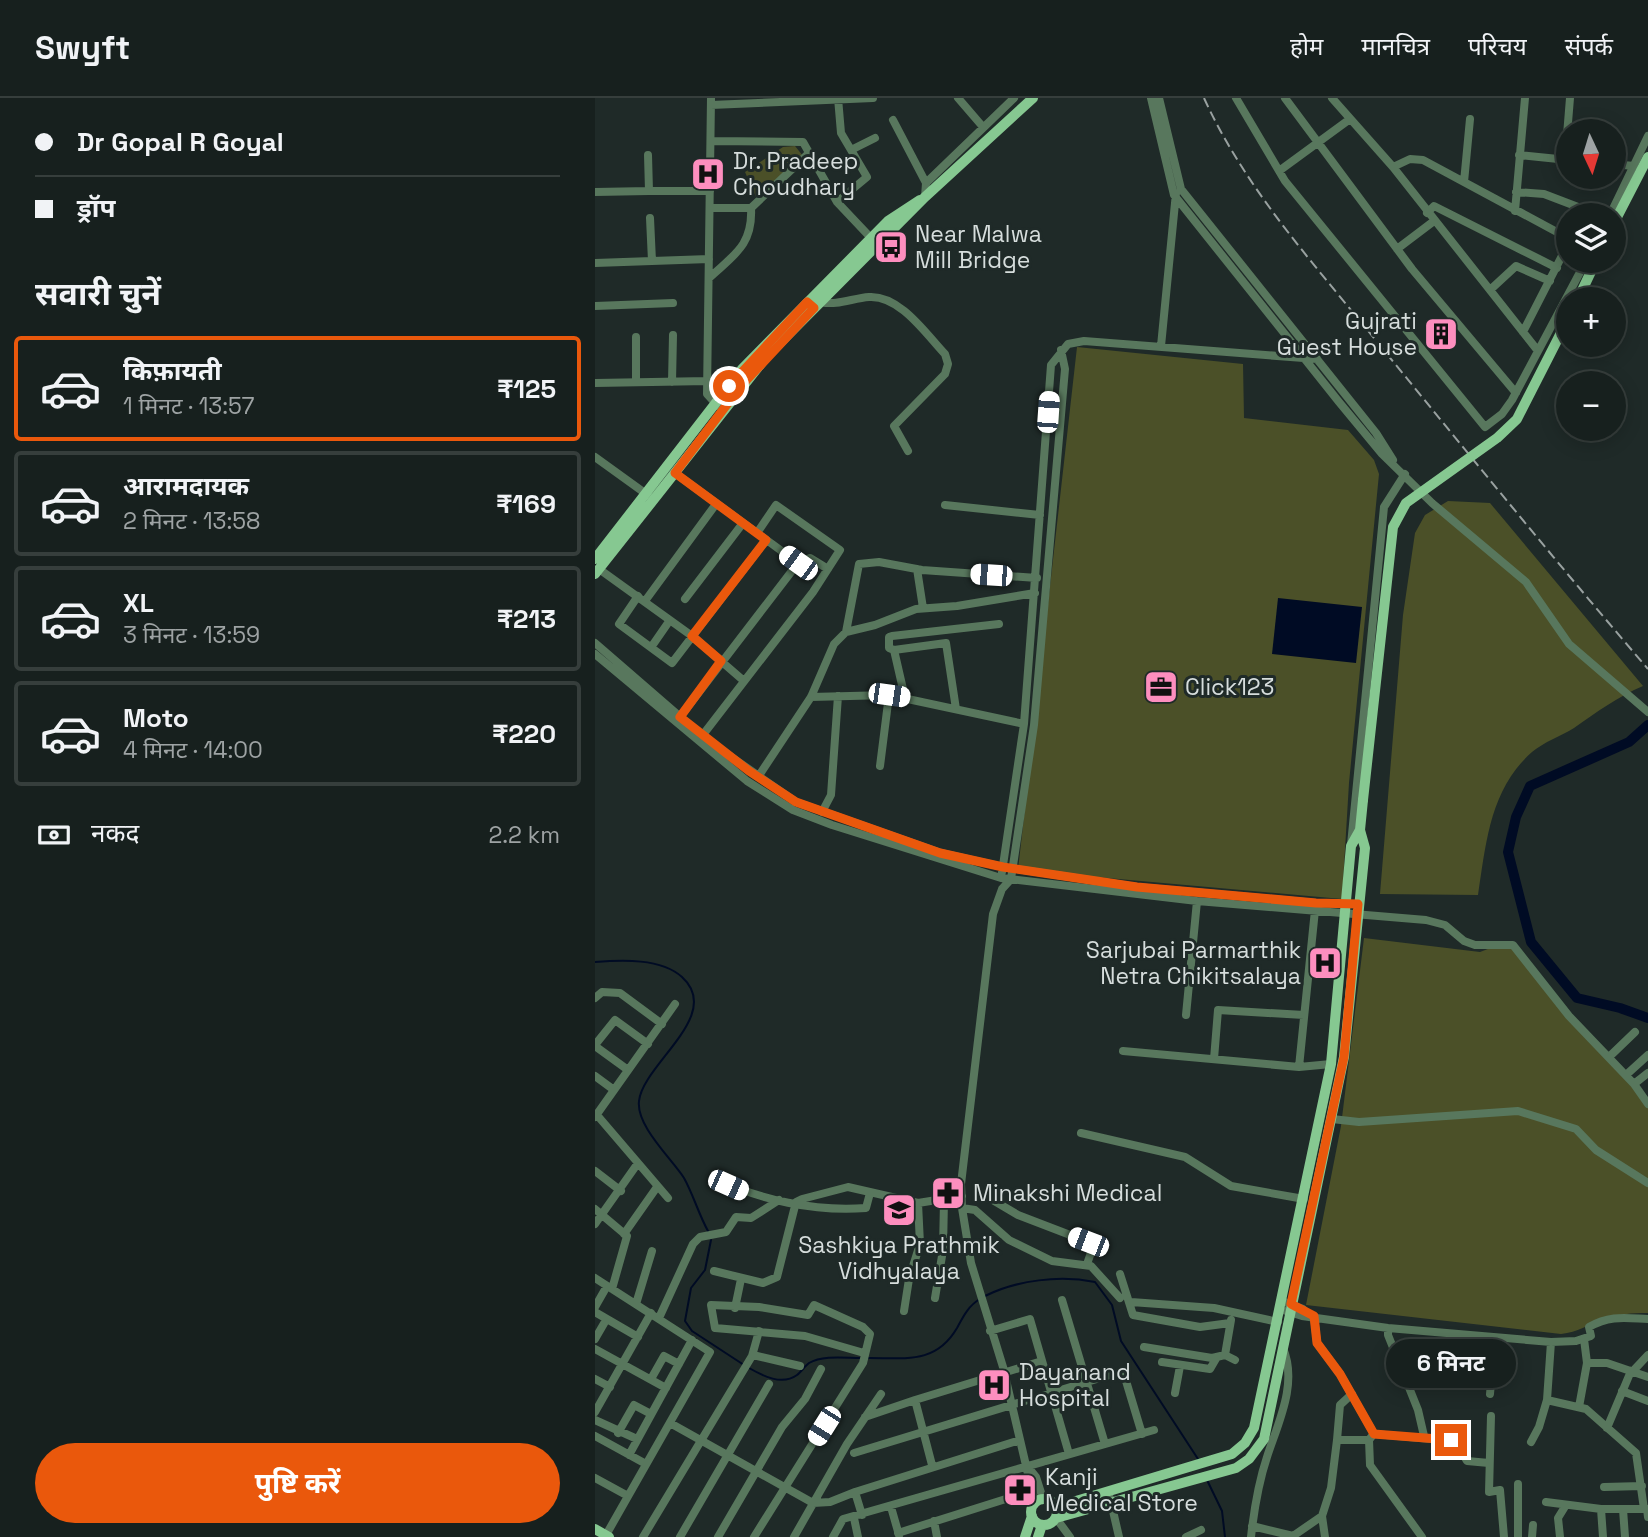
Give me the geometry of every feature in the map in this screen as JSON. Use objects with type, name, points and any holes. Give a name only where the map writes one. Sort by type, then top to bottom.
[{"type":"main road","points":[[650,496],[675,473],[742,369],[1033,98]]},
{"type":"main road","points":[[1622,203],[1648,157]]},
{"type":"main road","points":[[814,304],[871,238],[903,209],[925,197]]},
{"type":"main road","points":[[1110,1497],[1232,1454],[1245,1443],[1254,1428],[1278,1322],[1286,1307],[1332,1119],[1344,1057],[1365,848],[1360,830],[1393,527],[1406,503],[1497,438],[1517,419],[1556,343]]},
{"type":"main road","points":[[596,567],[719,407]]},
{"type":"main road","points":[[1038,1537],[1042,1525],[1056,1512],[1236,1468],[1249,1459],[1264,1439],[1283,1348],[1286,1307],[1304,1199],[1331,1064],[1351,846],[1360,830]]},
{"type":"main road","points":[[1025,1537],[1039,1502],[1051,1501],[1056,1512]]},
{"type":"main road","points":[[1032,1516],[1042,1525]]},
{"type":"main road","points":[[595,1529],[608,1536]]},
{"type":"street","points":[[719,407],[707,394],[711,102],[873,98]]},
{"type":"street","points":[[958,98],[983,127]]},
{"type":"street","points":[[926,183],[1014,98]]},
{"type":"street","points":[[1151,98],[1178,192],[1312,360],[1387,447],[1394,463],[1432,503],[1526,582],[1569,645],[1648,712]]},
{"type":"street","points":[[1159,98],[1178,192],[1161,346]]},
{"type":"street","points":[[1236,98],[1279,171],[1329,239],[1485,426],[1502,414],[1516,393],[1580,273]]},
{"type":"street","points":[[1285,98],[1316,144],[1397,249],[1516,393]]},
{"type":"street","points":[[1332,98],[1393,167],[1538,351]]},
{"type":"street","points":[[1515,211],[1524,98]]},
{"type":"street","points":[[1569,119],[1570,98]]},
{"type":"street","points":[[837,202],[866,177],[841,133],[838,99]]},
{"type":"street","points":[[1279,171],[1350,118]]},
{"type":"street","points":[[1464,182],[1469,119]]},
{"type":"street","points":[[893,120],[926,183],[925,197]]},
{"type":"street","points":[[1620,203],[1648,136]]},
{"type":"street","points":[[851,150],[875,138]]},
{"type":"street","points":[[711,141],[803,142],[837,202],[871,238]]},
{"type":"street","points":[[710,208],[751,208],[808,154]]},
{"type":"street","points":[[648,155],[649,191]]},
{"type":"street","points":[[1520,155],[1556,159]]},
{"type":"street","points":[[1393,167],[1409,159],[1423,160],[1556,232]]},
{"type":"street","points":[[1626,165],[1634,166]]},
{"type":"street","points":[[595,192],[710,191]]},
{"type":"street","points":[[1516,192],[1544,194],[1568,203]]},
{"type":"street","points":[[1427,213],[1434,206],[1556,267]]},
{"type":"street","points":[[709,278],[748,239],[752,225],[751,208]]},
{"type":"street","points":[[650,218],[652,261]]},
{"type":"street","points":[[1397,249],[1434,221]]},
{"type":"street","points":[[595,263],[709,260]]},
{"type":"street","points":[[1490,290],[1516,266],[1550,281]]},
{"type":"street","points":[[1523,332],[1556,270]]},
{"type":"street","points":[[814,304],[869,297],[888,300],[896,304],[945,354],[948,364],[945,374],[894,426],[908,451]]},
{"type":"street","points":[[595,306],[673,303]]},
{"type":"street","points":[[672,382],[673,335]]},
{"type":"street","points":[[636,337],[636,382]]},
{"type":"street","points":[[1039,1502],[1031,1491],[1028,1467],[1004,1371],[983,1306],[962,1208],[962,1196],[991,928],[1002,889],[1001,878],[1024,724],[1051,365],[1067,344],[1084,341],[1312,360]]},
{"type":"street","points":[[1002,889],[1011,879],[1013,869],[1034,725],[1065,369],[1061,350]]},
{"type":"street","points":[[595,383],[708,381]]},
{"type":"street","points":[[595,457],[650,496]]},
{"type":"street","points":[[675,473],[798,563]]},
{"type":"street","points":[[1351,846],[1384,507],[1405,474]]},
{"type":"street","points":[[716,504],[619,624],[672,663],[766,540]]},
{"type":"street","points":[[702,736],[840,550],[776,505],[757,533]]},
{"type":"street","points":[[946,505],[1041,515]]},
{"type":"street","points":[[685,599],[743,523]]},
{"type":"street","points":[[680,717],[798,563],[810,558],[828,569]]},
{"type":"street","points":[[845,632],[859,564],[879,562],[917,569],[1037,578]]},
{"type":"street","points":[[596,567],[692,636],[744,681]]},
{"type":"street","points":[[917,569],[923,608]]},
{"type":"street","points":[[758,777],[811,697],[834,644],[845,632],[923,608],[957,606],[1035,593]]},
{"type":"street","points":[[652,646],[670,620]]},
{"type":"street","points":[[905,698],[889,637],[953,626],[999,624]]},
{"type":"street","points":[[595,643],[702,736],[758,777],[793,810],[832,825],[1001,878],[1197,901],[1316,908],[1345,902],[1358,904]]},
{"type":"street","points":[[894,650],[946,643],[956,709]]},
{"type":"street","points":[[595,654],[729,767],[796,802],[940,853],[1013,869],[1137,887],[1316,908],[1344,914],[1426,920],[1445,925],[1464,941],[1475,945],[1513,946],[1569,1016],[1634,1084],[1645,1092],[1648,1104]]},
{"type":"street","points":[[811,697],[889,695],[1024,724]]},
{"type":"street","points":[[880,766],[889,695]]},
{"type":"street","points":[[822,812],[831,795],[838,696]]},
{"type":"street","points":[[1186,1015],[1197,901]]},
{"type":"street","points":[[1299,1067],[1316,908]]},
{"type":"street","points":[[595,998],[602,992],[620,992],[661,1024]]},
{"type":"street","points":[[668,1198],[596,1116],[675,1004]]},
{"type":"street","points":[[1214,1059],[1218,1010],[1304,1015]]},
{"type":"street","points":[[628,1070],[595,1046],[615,1020],[648,1044]]},
{"type":"street","points":[[1609,1057],[1635,1032]]},
{"type":"street","points":[[1123,1051],[1299,1067],[1331,1064]]},
{"type":"street","points":[[1626,1075],[1648,1055]]},
{"type":"street","points":[[1634,1084],[1648,1073]]},
{"type":"street","points":[[595,1076],[614,1090]]},
{"type":"street","points":[[1332,1119],[1367,1121],[1518,1111],[1576,1129],[1597,1150],[1648,1182]]},
{"type":"street","points":[[1081,1133],[1185,1157],[1231,1186],[1304,1199]]},
{"type":"street","points":[[595,1224],[598,1212],[621,1191],[638,1163]]},
{"type":"street","points":[[595,1171],[621,1191]]},
{"type":"street","points":[[714,1178],[753,1196],[846,1209],[866,1208],[870,1194]]},
{"type":"street","points":[[796,1202],[848,1186],[870,1194],[918,1203],[962,1196]]},
{"type":"street","points":[[624,1234],[657,1187]]},
{"type":"street","points":[[991,1199],[1018,1215],[1091,1243],[1093,1247],[1087,1264]]},
{"type":"street","points":[[595,1412],[638,1337],[655,1316],[693,1244],[700,1237],[720,1231],[726,1232],[736,1217],[751,1218],[779,1200]]},
{"type":"street","points":[[935,1298],[943,1250],[944,1200]]},
{"type":"street","points":[[714,1272],[769,1283],[777,1277],[796,1202]]},
{"type":"street","points":[[904,1311],[909,1279],[920,1244],[918,1203]]},
{"type":"street","points":[[962,1208],[975,1210],[1009,1240],[1052,1261],[1087,1264],[1103,1276],[1120,1298]]},
{"type":"street","points":[[595,1307],[610,1287],[627,1236],[598,1212]]},
{"type":"street","points":[[636,1304],[652,1251]]},
{"type":"street","points":[[1121,1274],[1133,1315],[1200,1327],[1230,1323]]},
{"type":"street","points":[[595,1278],[710,1352],[608,1536]]},
{"type":"street","points":[[735,1308],[741,1279]]},
{"type":"street","points":[[1062,1300],[1105,1444]]},
{"type":"street","points":[[1131,1302],[1190,1305],[1278,1322]]},
{"type":"street","points":[[754,1537],[864,1356],[870,1334],[863,1327],[814,1306],[809,1315],[759,1307],[711,1305],[715,1328],[805,1336],[864,1356]]},
{"type":"street","points":[[1286,1307],[1312,1316],[1388,1328],[1551,1342],[1591,1336],[1590,1327],[1602,1320],[1616,1317],[1648,1319]]},
{"type":"street","points":[[595,1312],[638,1337]]},
{"type":"street","points":[[1162,1362],[1210,1369],[1221,1356],[1232,1313]]},
{"type":"street","points":[[1312,1316],[1317,1343],[1352,1394],[1371,1437],[1370,1465],[1422,1537]]},
{"type":"street","points":[[990,1331],[1030,1319],[1069,1454]]},
{"type":"street","points":[[595,1339],[606,1320]]},
{"type":"street","points":[[1388,1328],[1388,1335],[1418,1410],[1424,1436]]},
{"type":"street","points":[[643,1537],[743,1372],[759,1331]]},
{"type":"street","points":[[1490,1394],[1495,1338]]},
{"type":"street","points":[[1579,1407],[1587,1363],[1584,1339]]},
{"type":"street","points":[[629,1455],[692,1340]]},
{"type":"street","points":[[1531,1442],[1539,1427],[1547,1400],[1551,1342]]},
{"type":"street","points":[[1144,1347],[1212,1359],[1221,1356],[1235,1360]]},
{"type":"street","points":[[1251,1537],[1255,1501],[1280,1425],[1287,1388],[1289,1363],[1283,1348]]},
{"type":"street","points":[[595,1349],[666,1388]]},
{"type":"street","points":[[1607,1428],[1632,1371],[1648,1355]]},
{"type":"street","points":[[651,1379],[664,1356],[679,1364]]},
{"type":"street","points":[[750,1359],[800,1366]]},
{"type":"street","points":[[865,1417],[1004,1371],[1042,1362]]},
{"type":"street","points":[[1587,1363],[1607,1363],[1648,1377]]},
{"type":"street","points":[[1175,1393],[1180,1366]]},
{"type":"street","points":[[718,1537],[782,1427],[805,1399],[821,1369]]},
{"type":"street","points":[[854,1454],[923,1430],[1123,1371],[1142,1434]]},
{"type":"street","points":[[595,1379],[610,1387]]},
{"type":"street","points":[[680,1537],[729,1457],[769,1384]]},
{"type":"street","points":[[1622,1391],[1648,1401]]},
{"type":"street","points":[[794,1537],[881,1394]]},
{"type":"street","points":[[1325,1537],[1322,1516],[1331,1488],[1340,1405],[1352,1394]]},
{"type":"street","points":[[915,1400],[932,1465]]},
{"type":"street","points":[[1546,1502],[1646,1513],[1636,1454],[1586,1409],[1547,1400]]},
{"type":"street","points":[[618,1433],[634,1405],[651,1414]]},
{"type":"street","points":[[1491,1416],[1489,1492],[1500,1490],[1504,1537]]},
{"type":"street","points":[[595,1420],[618,1433],[637,1439]]},
{"type":"street","points":[[670,1423],[813,1503],[831,1502],[932,1465],[1020,1440]]},
{"type":"street","points":[[833,1537],[843,1519],[858,1517],[1154,1430]]},
{"type":"street","points":[[595,1436],[646,1464]]},
{"type":"street","points":[[1337,1440],[1424,1436],[1455,1441],[1468,1461],[1489,1463]]},
{"type":"street","points":[[1028,1467],[1035,1476],[1039,1502]]},
{"type":"street","points":[[595,1478],[628,1496]]},
{"type":"street","points":[[1518,1484],[1518,1537]]},
{"type":"street","points":[[1604,1487],[1642,1486]]},
{"type":"street","points":[[891,1507],[899,1535],[934,1521],[1031,1491]]},
{"type":"street","points":[[855,1492],[858,1537]]},
{"type":"street","points":[[1110,1497],[1119,1537]]},
{"type":"street","points":[[1560,1537],[1558,1518],[1566,1505]]},
{"type":"street","points":[[1623,1509],[1625,1537]]},
{"type":"street","points":[[1601,1510],[1603,1537]]},
{"type":"street","points":[[1056,1512],[1070,1537]]},
{"type":"street","points":[[1252,1526],[1280,1536],[1299,1534],[1322,1516]]},
{"type":"street","points":[[934,1521],[937,1537]]},
{"type":"street","points":[[1532,1537],[1533,1525]]},
{"type":"street","points":[[1186,1537],[1201,1530]]},
{"type":"green space","points":[[795,146],[803,156],[756,197],[745,172],[783,147]]},
{"type":"green space","points":[[1077,347],[1243,364],[1244,418],[1348,430],[1374,460],[1379,474],[1349,783],[1342,899],[1018,870]]},
{"type":"green space","points":[[1448,501],[1490,503],[1643,686],[1537,748],[1518,767],[1507,783],[1492,818],[1478,895],[1380,894],[1403,615],[1415,533],[1425,515]]},
{"type":"green space","points":[[1364,938],[1480,952],[1506,942],[1648,1102],[1648,1313],[1614,1316],[1561,1334],[1306,1305],[1341,1126]]},
{"type":"water","points":[[1278,598],[1362,607],[1356,663],[1272,654]]},
{"type":"waterway","points":[[1648,725],[1629,742],[1530,786],[1516,817],[1508,852],[1531,942],[1577,998],[1648,1018]]},
{"type":"waterway","points":[[595,962],[629,961],[663,966],[682,977],[692,992],[694,1007],[688,1023],[653,1071],[639,1101],[648,1131],[684,1178],[708,1231]]},
{"type":"waterway","points":[[711,1240],[705,1270],[691,1288],[685,1321],[692,1331],[744,1365]]},
{"type":"waterway","points":[[985,1296],[1011,1286],[1039,1280],[1095,1282],[1112,1305],[1121,1341],[1198,1459]]},
{"type":"waterway","points":[[869,1358],[908,1358],[940,1348],[949,1340],[969,1308],[980,1299]]},
{"type":"waterway","points":[[749,1368],[766,1377],[785,1380],[797,1375],[815,1360],[860,1358]]},
{"type":"waterway","points":[[1207,1480],[1222,1511],[1225,1537]]},
{"type":"railway","points":[[1204,98],[1240,164],[1283,226],[1648,669]]},
{"type":"place","name":"Dr. Pradeep Choudhary","points":[[708,174]]},
{"type":"place","name":"Near Malwa Mill Bridge","points":[[891,247]]},
{"type":"place","name":"Gujrati Guest House","points":[[1441,334]]},
{"type":"place","name":"Click123","points":[[1161,687]]},
{"type":"place","name":"Sarjubai Parmarthik Netra Chikitsalaya","points":[[1325,963]]},
{"type":"place","name":"Minakshi Medical","points":[[948,1193]]},
{"type":"place","name":"Sashkiya Prathmik Vidhyalaya","points":[[899,1210]]},
{"type":"place","name":"Dayanand Hospital","points":[[994,1385]]},
{"type":"place","name":"Kanji Medical Store","points":[[1020,1490]]},
{"type":"route","points":[[729,386],[807,302],[814,308],[741,386],[675,473],[766,540],[692,636],[721,661],[680,717],[749,771],[796,802],[940,853],[1003,867],[1137,887],[1316,903],[1358,904],[1344,1057],[1291,1304],[1314,1316],[1317,1343],[1340,1374],[1374,1434],[1451,1440]]}]
